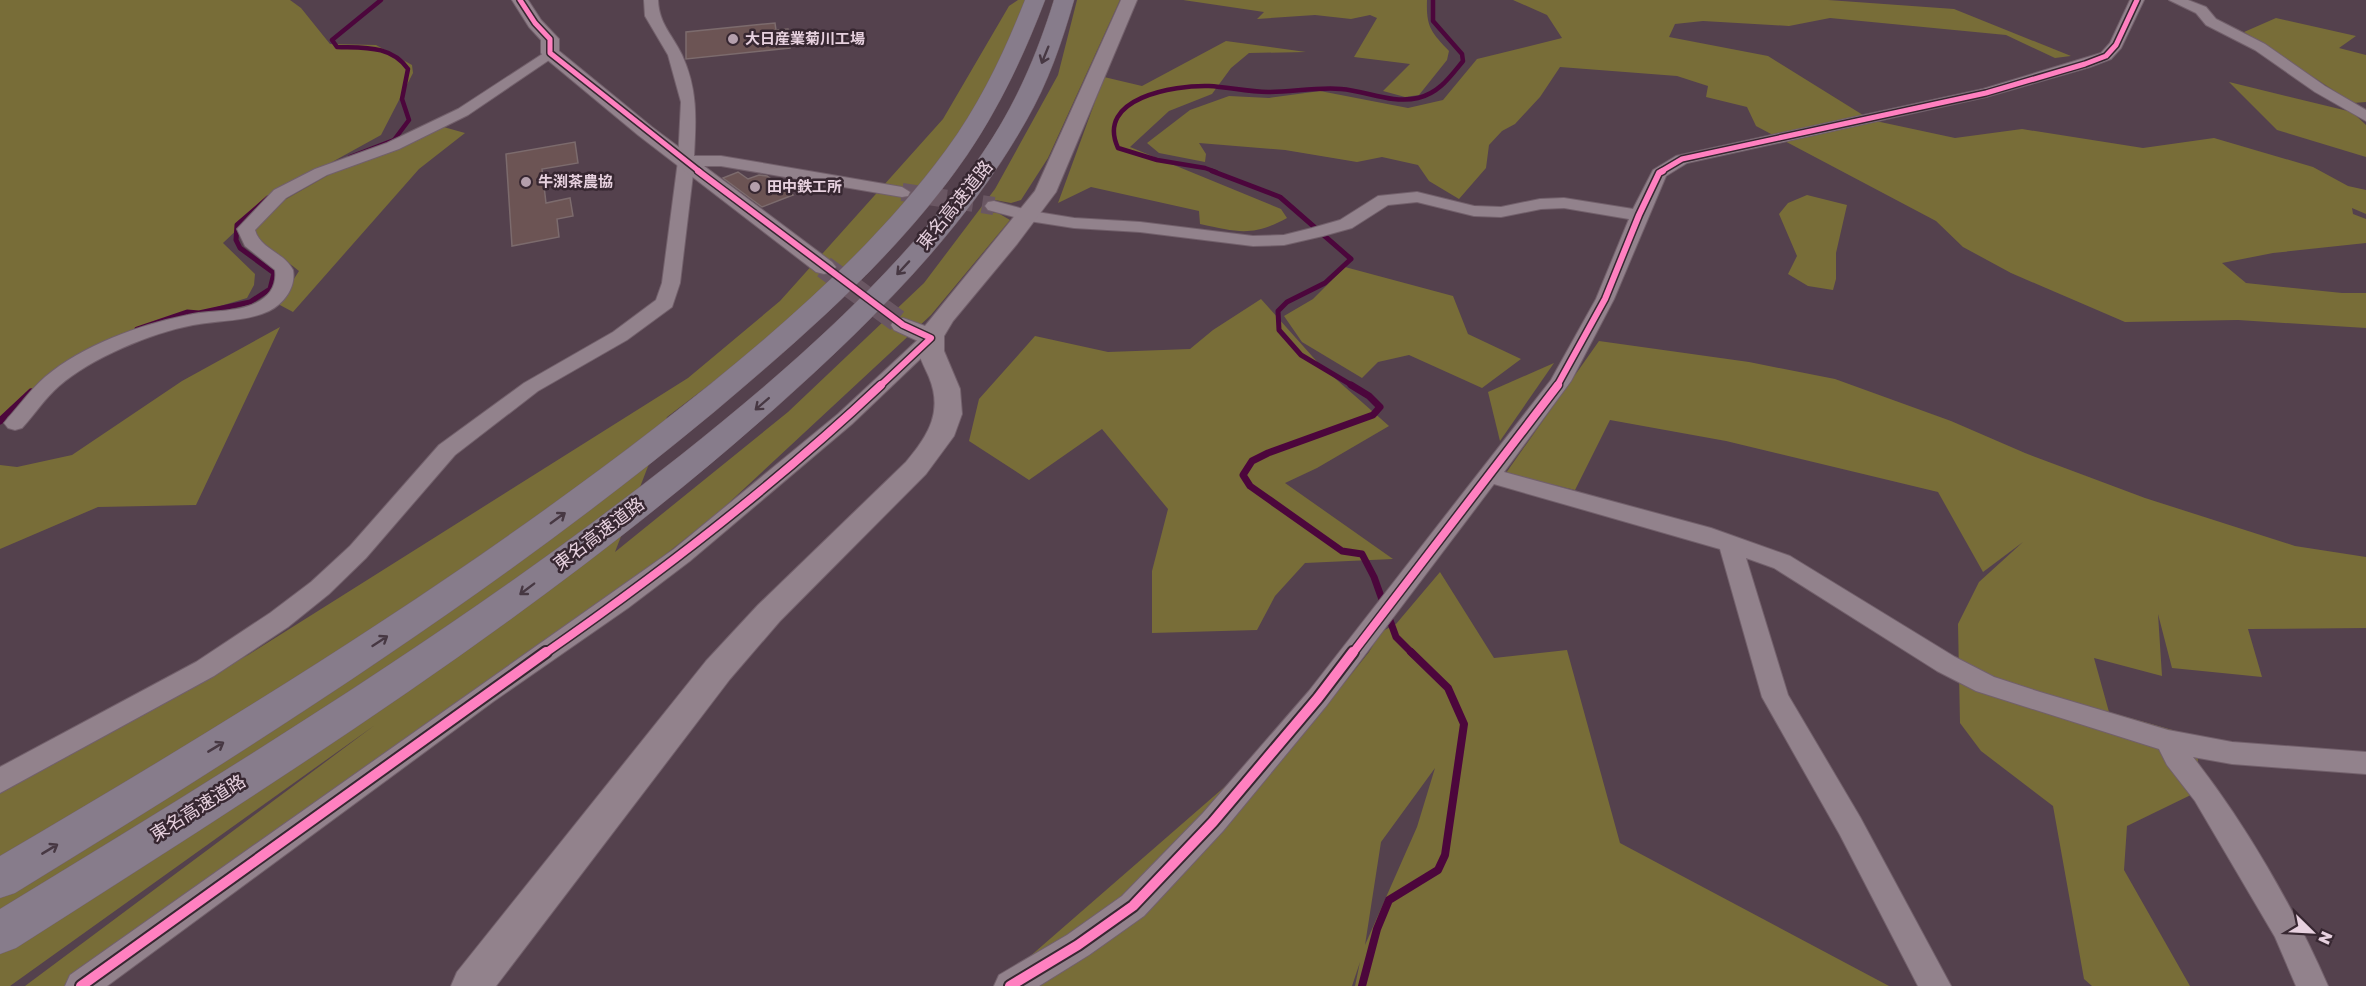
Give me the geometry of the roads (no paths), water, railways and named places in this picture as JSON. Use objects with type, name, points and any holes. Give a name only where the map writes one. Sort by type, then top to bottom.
[{"type":"highway","name":"東名高速道路","points":[[0,879],[228,739],[399,628],[529,539],[628,466],[719,392],[796,326],[861,264],[915,206],[952,158],[988,105],[1015,55],[1035,0]]},
{"type":"highway","name":"東名高速道路","points":[[0,933],[326,727],[507,604],[645,499],[782,387],[846,328],[901,271],[945,222],[978,180],[1026,101],[1045,57],[1064,0]]},
{"type":"street","points":[[520,0],[535,23],[550,39],[550,53]]},
{"type":"street","points":[[0,781],[205,669],[279,620],[320,588],[358,552],[447,450],[531,387],[620,336],[665,303],[671,283],[686,161],[689,102],[675,55],[651,16],[651,0]]},
{"type":"street","points":[[81,986],[485,694],[619,602],[682,555],[845,419],[931,338],[946,314],[1029,216],[1045,192],[1059,163],[1129,0]]},
{"type":"street","points":[[1010,986],[1078,945],[1133,906],[1213,822],[1318,698],[1561,381],[1605,299],[1639,215],[1659,173],[1682,159],[1986,93],[2085,64],[2106,56],[2122,35],[2137,0]]},
{"type":"street","points":[[2176,0],[2201,10],[2211,22],[2260,47],[2320,89],[2366,116]]},
{"type":"street","points":[[550,53],[645,131],[824,267]]},
{"type":"street","points":[[15,423],[55,379],[84,361],[145,333],[186,321],[234,315],[258,309],[275,299],[281,290],[285,276],[284,268],[250,241],[246,229],[280,194],[321,172],[393,146],[463,112],[550,53]]},
{"type":"street","points":[[686,161],[721,161],[902,192]]},
{"type":"street","points":[[994,206],[1029,216],[1074,223],[1140,227],[1253,242],[1284,240],[1317,232],[1346,224],[1384,200],[1417,197],[1474,211],[1501,212],[1540,204],[1564,203],[1639,215]]},
{"type":"street","points":[[903,325],[931,338]]},
{"type":"street","points":[[471,986],[718,670],[769,613],[916,468],[938,443],[949,420],[949,397],[943,377],[932,358],[931,338]]},
{"type":"street","points":[[1489,475],[1703,534],[1782,562],[1946,664],[1985,684],[2168,741],[2232,753],[2366,763]]},
{"type":"street","points":[[1730,544],[1775,698],[1850,826],[1935,986]]},
{"type":"street","points":[[2168,741],[2177,757],[2205,793],[2286,928],[2312,986]]},
{"type":"waterway","points":[[350,157],[394,140],[409,120],[402,99],[408,69],[401,61],[376,49],[337,47],[332,40],[381,0]]},
{"type":"waterway","points":[[1216,172],[1157,160],[1118,148],[1114,131],[1118,117],[1127,106],[1142,98],[1159,92],[1194,86],[1268,92],[1341,89],[1399,99],[1425,96],[1444,84],[1463,61],[1462,54],[1433,21],[1433,0]]},
{"type":"waterway","points":[[1212,171],[1280,197],[1351,259],[1325,283],[1287,302],[1278,311],[1279,330],[1301,355],[1353,386]]},
{"type":"waterway","points":[[137,329],[187,312],[199,313],[250,302],[270,289],[274,273],[240,248],[236,240],[237,225],[268,198]]},
{"type":"waterway","points":[[1351,385],[1369,396],[1380,407],[1373,415],[1268,453],[1252,461],[1243,475],[1250,486],[1342,551],[1362,554],[1374,577],[1384,605]]},
{"type":"waterway","points":[[0,421],[31,392]]},
{"type":"waterway","points":[[1388,615],[1396,637],[1411,652]]},
{"type":"waterway","points":[[1362,986],[1377,929],[1389,900],[1438,870],[1445,855],[1464,724],[1448,688],[1411,652]]},
{"type":"tunnel","points":[[902,192],[994,206]]},
{"type":"tunnel","points":[[824,267],[903,325]]},
{"type":"place","name":"大日産業菊川工場","points":[[733,39]]},
{"type":"place","name":"牛渕茶農協","points":[[526,182]]},
{"type":"place","name":"田中鉄工所","points":[[755,187]]}]
